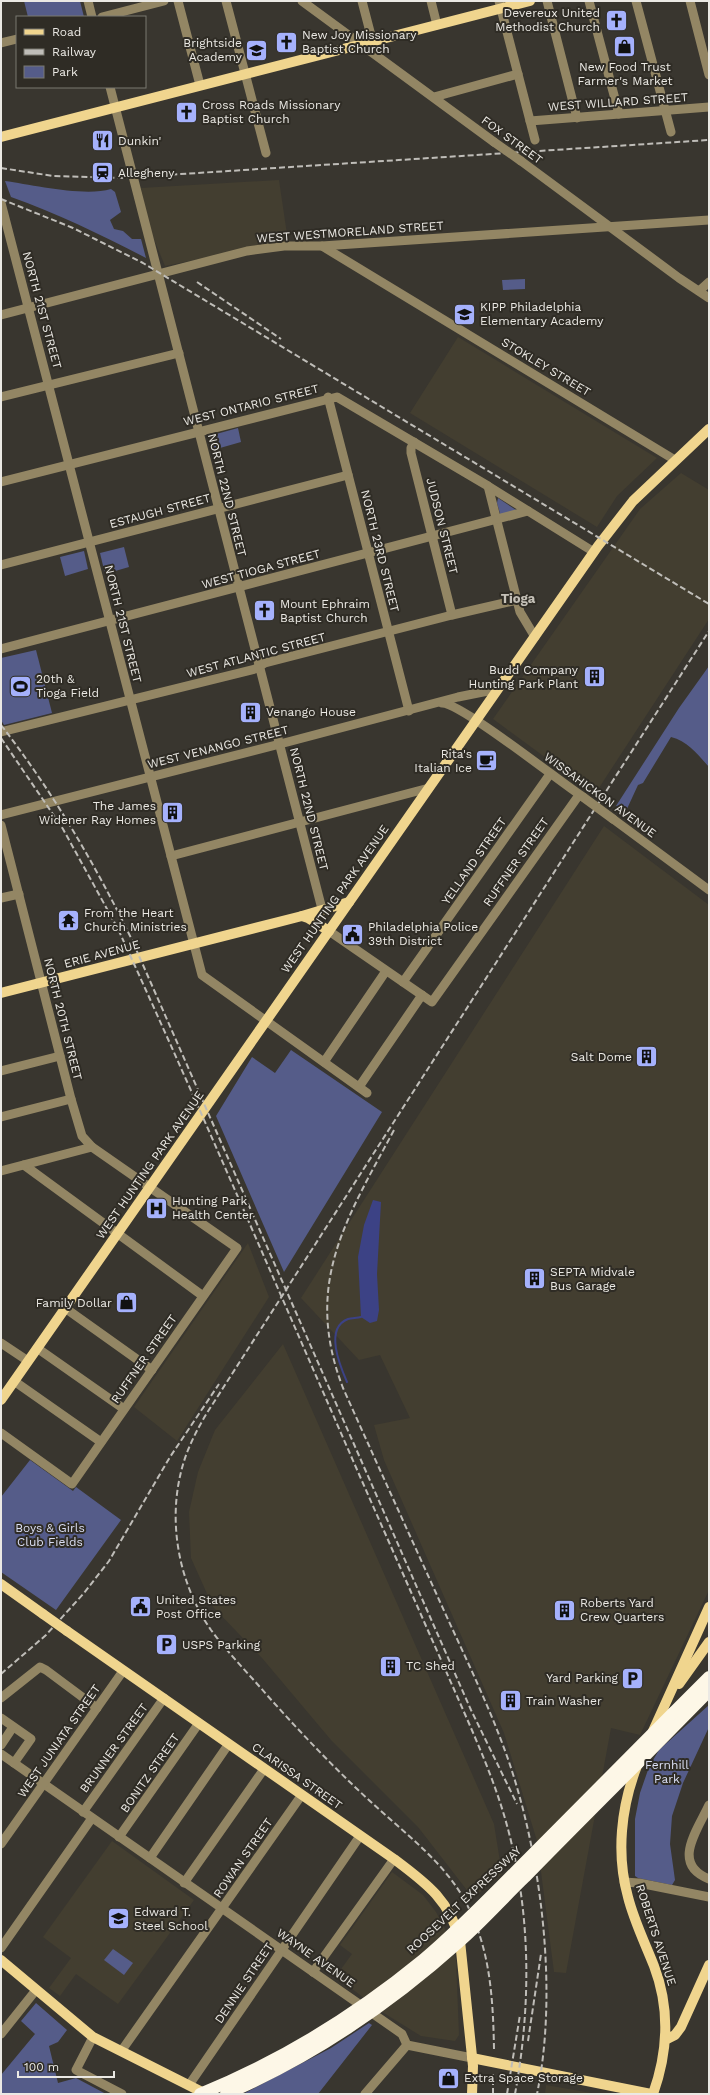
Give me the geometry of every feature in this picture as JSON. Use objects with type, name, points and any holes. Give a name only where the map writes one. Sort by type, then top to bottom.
[{"type":"highway","name":"ROOSEVELT EXPRESSWAY","points":[[226,2094],[274,2071],[329,2040],[384,2003],[425,1971],[472,1930],[678,1716],[709,1677]]},
{"type":"highway","name":"ROOSEVELT EXPRESSWAY","points":[[200,2094],[256,2069],[310,2040],[362,2006],[412,1968],[476,1912],[678,1716],[709,1691]]},
{"type":"main road","points":[[1,137],[437,25],[500,5],[530,1]]},
{"type":"main road","name":"WEST HUNTING PARK AVENUE","points":[[1,1400],[594,552],[633,501],[709,429]]},
{"type":"main road","name":"ERIE AVENUE","points":[[1,994],[302,916],[349,902]]},
{"type":"main road","points":[[302,916],[329,931]]},
{"type":"main road","name":"CLARISSA STREET","points":[[1,1584],[123,1671],[164,1698],[228,1745],[394,1859],[433,1889],[454,1922],[462,1951],[472,2058],[472,2094]]},
{"type":"main road","name":"ROBERTS AVENUE","points":[[652,2094],[662,2068],[665,2040],[664,2012],[659,1982],[633,1915],[624,1882],[622,1838],[626,1799],[638,1761],[670,1696],[709,1607]]},
{"type":"main road","name":"ROBERTS AVENUE","points":[[670,1696],[709,1642]]},
{"type":"main road","points":[[1,1960],[93,2037],[122,2050],[206,2094]]},
{"type":"main road","points":[[665,2040],[675,2035],[681,2027],[709,1964]]},
{"type":"main road","points":[[472,2058],[652,2094]]},
{"type":"street","points":[[88,1],[92,16]]},
{"type":"street","points":[[105,16],[139,4],[164,1]]},
{"type":"street","points":[[178,1],[200,85]]},
{"type":"street","points":[[226,1],[266,152]]},
{"type":"street","points":[[362,1],[377,56]]},
{"type":"street","points":[[431,1],[437,25]]},
{"type":"street","points":[[547,1],[577,118]]},
{"type":"street","points":[[589,1],[619,114]]},
{"type":"street","points":[[636,1],[671,132]]},
{"type":"street","points":[[690,1],[709,76]]},
{"type":"street","name":"FOX STREET","points":[[307,3],[360,44],[709,298]]},
{"type":"street","points":[[500,5],[535,140]]},
{"type":"street","points":[[1,43],[16,39]]},
{"type":"street","points":[[434,97],[518,74]]},
{"type":"street","name":"NORTH 22ND STREET","points":[[110,88],[322,909]]},
{"type":"street","name":"WEST WILLARD STREET","points":[[530,121],[709,107]]},
{"type":"street","name":"NORTH 21ST STREET","points":[[1,203],[5,231],[49,384],[149,776],[202,976],[367,1093]]},
{"type":"street","name":"WEST WESTMORELAND STREET","points":[[1,315],[247,251],[284,246],[322,246],[709,220]]},
{"type":"street","name":"STOKLEY STREET","points":[[322,246],[675,460]]},
{"type":"street","points":[[699,291],[709,282]]},
{"type":"street","points":[[1,397],[179,353]]},
{"type":"street","name":"WEST ONTARIO STREET","points":[[1,482],[198,430],[337,396],[488,486],[594,552]]},
{"type":"street","name":"NORTH 23RD STREET","points":[[328,397],[409,711]]},
{"type":"street","name":"JUDSON STREET","points":[[414,442],[411,448],[412,453],[452,615]]},
{"type":"street","name":"ESTAUGH STREET","points":[[1,565],[348,475]]},
{"type":"street","points":[[488,486],[517,600],[522,616],[535,637]]},
{"type":"street","name":"WEST TIOGA STREET","points":[[1,649],[528,511]]},
{"type":"street","name":"WEST ATLANTIC STREET","points":[[1,732],[130,700],[260,666],[265,663],[452,615],[517,600]]},
{"type":"street","name":"WEST VENANGO STREET","points":[[1,814],[441,703],[458,697],[498,689]]},
{"type":"street","points":[[441,703],[451,704],[476,721]]},
{"type":"street","name":"WISSAHICKON AVENUE","points":[[476,721],[709,890]]},
{"type":"street","name":"YELLAND STREET","points":[[403,982],[550,774]]},
{"type":"street","points":[[170,856],[429,788]]},
{"type":"street","name":"RUFFNER STREET","points":[[422,996],[432,1002],[581,796]]},
{"type":"street","name":"NORTH 20TH STREET","points":[[1,825],[71,1099],[82,1136],[92,1147],[237,1248]]},
{"type":"street","points":[[1,898],[19,894]]},
{"type":"street","points":[[329,931],[422,996],[359,1087]]},
{"type":"street","points":[[324,1062],[386,970]]},
{"type":"street","points":[[1,1072],[60,1056]]},
{"type":"street","points":[[1,1117],[71,1099]]},
{"type":"street","points":[[1,1171],[92,1147]]},
{"type":"street","points":[[24,1165],[203,1296]]},
{"type":"street","name":"RUFFNER STREET","points":[[1,1433],[72,1484],[237,1248]]},
{"type":"street","points":[[65,1308],[152,1370]]},
{"type":"street","points":[[1,1343],[28,1362]]},
{"type":"street","points":[[37,1348],[124,1409]]},
{"type":"street","points":[[14,1381],[101,1442]]},
{"type":"street","points":[[1,1698],[40,1667],[97,1708]]},
{"type":"street","name":"WEST JUNIATA STREET","points":[[1,1844],[123,1671]]},
{"type":"street","name":"BRUNNER STREET","points":[[83,1812],[164,1698]]},
{"type":"street","points":[[1,1718],[31,1739],[14,1763]]},
{"type":"street","name":"BONITZ STREET","points":[[119,1837],[199,1723]]},
{"type":"street","points":[[1,1745],[13,1727]]},
{"type":"street","points":[[150,1858],[228,1745]]},
{"type":"street","name":"WAYNE AVENUE","points":[[1,1754],[402,2034],[407,2045]]},
{"type":"street","points":[[184,1883],[264,1769]]},
{"type":"street","name":"ROWAN STREET","points":[[122,2050],[301,1796]]},
{"type":"street","points":[[709,1805],[688,1854],[692,1869],[709,1879]]},
{"type":"street","points":[[1,1948],[92,1818]]},
{"type":"street","name":"DENNIE STREET","points":[[189,2085],[360,1836]]},
{"type":"street","points":[[313,1972],[394,1859]]},
{"type":"street","points":[[624,1882],[639,1883],[709,1897]]},
{"type":"street","points":[[1,2034],[36,1990]]},
{"type":"street","points":[[93,2037],[76,2070],[122,2094]]},
{"type":"street","points":[[365,2094],[407,2045],[472,2058]]},
{"type":"shaded area","points":[[279,180],[288,241],[165,266],[149,227],[141,188]]},
{"type":"shaded area","points":[[458,337],[657,458],[617,496],[597,527],[410,413]]},
{"type":"shaded area","name":"Budd Company Hunting Park Plant","points":[[681,473],[709,490],[709,619],[595,794],[493,719],[640,509]]},
{"type":"shaded area","points":[[604,826],[709,905],[709,1590],[640,1735],[611,1728],[566,1973],[554,1972],[537,1841],[504,1733],[384,1460],[374,1425],[410,1418],[380,1355],[359,1360],[301,1298]]},
{"type":"shaded area","points":[[373,1200],[381,1202],[377,1274],[379,1310],[377,1321],[370,1323],[361,1317],[358,1257],[364,1225]]},
{"type":"shaded area","points":[[248,1243],[269,1297],[177,1441],[134,1407]]},
{"type":"shaded area","points":[[283,1344],[494,1824],[502,1874],[473,1898],[418,1827],[331,1740],[262,1658],[213,1607],[191,1558],[189,1512],[198,1472],[215,1430]]},
{"type":"shaded area","name":"Edward T. Steel School","points":[[112,1841],[194,1900],[118,2004],[76,1974],[60,1996],[49,1988],[71,1958],[43,1937]]},
{"type":"shaded area","points":[[392,1872],[423,1895],[436,1912],[445,1929],[456,1959],[459,2035],[455,2041],[421,2036],[379,2010],[336,1976],[352,1954],[340,1945]]},
{"type":"shaded area","points":[[546,2085],[597,2094],[545,2094]]},
{"type":"green space","points":[[24,1],[80,1],[84,16],[28,16]]},
{"type":"green space","points":[[5,181],[73,191],[87,192],[111,189],[115,192],[121,212],[110,220],[114,229],[123,231],[132,239],[141,239],[146,258],[80,225],[11,197]]},
{"type":"green space","points":[[525,279],[525,289],[503,290],[502,280]]},
{"type":"green space","points":[[238,428],[241,442],[213,450],[209,436]]},
{"type":"green space","points":[[498,498],[519,512],[501,517],[497,503]]},
{"type":"green space","points":[[124,547],[129,567],[105,574],[100,553]]},
{"type":"green space","points":[[84,551],[88,569],[65,576],[60,557]]},
{"type":"green space","name":"20th & Tioga Field","points":[[36,650],[52,713],[4,725],[1,720],[1,658]]},
{"type":"green space","points":[[709,666],[709,767],[688,745],[671,737],[643,783],[638,785],[626,811],[616,806],[679,708]]},
{"type":"green space","points":[[291,1050],[382,1112],[284,1272],[216,1116],[252,1057],[275,1073]]},
{"type":"green space","name":"Boys & Girls Club Fields","points":[[30,1460],[73,1491],[76,1487],[121,1520],[56,1610],[1,1572],[1,1497]]},
{"type":"green space","name":"Fernhill Park","points":[[709,1705],[709,1727],[683,1783],[672,1816],[670,1844],[675,1880],[672,1885],[638,1878],[635,1876],[635,1819],[640,1793],[649,1767],[659,1750]]},
{"type":"green space","points":[[113,1949],[133,1963],[124,1975],[104,1960]]},
{"type":"green space","points":[[36,2003],[67,2030],[58,2042],[49,2046],[58,2083],[76,2078],[106,2094],[1,2094],[1,2075],[35,2034],[21,2021]]},
{"type":"green space","points":[[369,2023],[372,2025],[318,2094],[243,2094],[331,2048]]},
{"type":"waterway","points":[[347,1382],[338,1357],[335,1339],[337,1330],[341,1324],[348,1319],[361,1317]]},
{"type":"railway","points":[[1,168],[53,176],[120,178],[709,140]]},
{"type":"railway","points":[[1,199],[73,228],[143,263],[709,604]]},
{"type":"railway","points":[[197,282],[281,339]]},
{"type":"railway","points":[[494,2049],[493,2010],[485,1953],[480,1935],[464,1899],[445,1872],[433,1859],[317,1750],[238,1663],[211,1630],[199,1610],[189,1588],[182,1565],[177,1542],[177,1495],[181,1472],[188,1450],[207,1413],[709,631]]},
{"type":"railway","points":[[1,725],[56,802],[88,856],[132,940],[471,1710],[517,1804]]},
{"type":"railway","points":[[1,738],[63,829],[118,929],[214,1142],[469,1723],[498,1795],[516,1865],[525,1930],[526,1996],[524,2028],[515,2094]]},
{"type":"railway","points":[[394,1130],[360,1194],[346,1224],[336,1254],[329,1284],[327,1316],[332,1351],[343,1388],[493,1719],[521,1800],[538,1883],[546,1970],[546,2013],[543,2055],[537,2094]]},
{"type":"railway","points":[[1,1674],[46,1635],[84,1593],[109,1561],[170,1457],[219,1384]]},
{"type":"railway","points":[[528,2041],[541,1954]]},
{"type":"railway","points":[[507,2094],[520,2015]]},
{"type":"railway","points":[[493,2074],[493,2094]]},
{"type":"place","name":"Devereux United Methodist Church","points":[[616,20]]},
{"type":"place","name":"New Joy Missionary Baptist Church","points":[[286,42]]},
{"type":"place","name":"New Food Trust Farmer's Market","points":[[625,46]]},
{"type":"place","name":"Brightside Academy","points":[[257,50]]},
{"type":"place","name":"Cross Roads Missionary Baptist Church","points":[[186,112]]},
{"type":"place","name":"Dunkin'","points":[[103,141]]},
{"type":"place","name":"Allegheny","points":[[103,173]]},
{"type":"place","name":"KIPP Philadelphia Elementary Academy","points":[[465,314]]},
{"type":"place","name":"Mount Ephraim Baptist Church","points":[[265,611]]},
{"type":"place","name":"Budd Company Hunting Park Plant","points":[[594,677]]},
{"type":"place","name":"20th & Tioga Field","points":[[21,686]]},
{"type":"place","name":"Venango House","points":[[250,712]]},
{"type":"place","name":"Rita's Italian Ice","points":[[487,761]]},
{"type":"place","name":"The James Widener Ray Homes","points":[[172,813]]},
{"type":"place","name":"From the Heart Church Ministries","points":[[69,920]]},
{"type":"place","name":"Philadelphia Police 39th District","points":[[352,934]]},
{"type":"place","name":"Salt Dome","points":[[647,1057]]},
{"type":"place","name":"Hunting Park Health Center","points":[[156,1208]]},
{"type":"place","name":"SEPTA Midvale Bus Garage","points":[[534,1279]]},
{"type":"place","name":"Family Dollar","points":[[127,1303]]},
{"type":"place","name":"United States Post Office","points":[[141,1607]]},
{"type":"place","name":"Roberts Yard Crew Quarters","points":[[564,1610]]},
{"type":"place","name":"USPS Parking","points":[[167,1645]]},
{"type":"place","name":"TC Shed","points":[[391,1666]]},
{"type":"place","name":"Yard Parking","points":[[633,1678]]},
{"type":"place","name":"Train Washer","points":[[511,1701]]},
{"type":"place","name":"Edward T. Steel School","points":[[118,1919]]},
{"type":"place","name":"Extra Space Storage","points":[[449,2078]]},
{"type":"district","name":"Tioga","points":[[518,598]]}]
